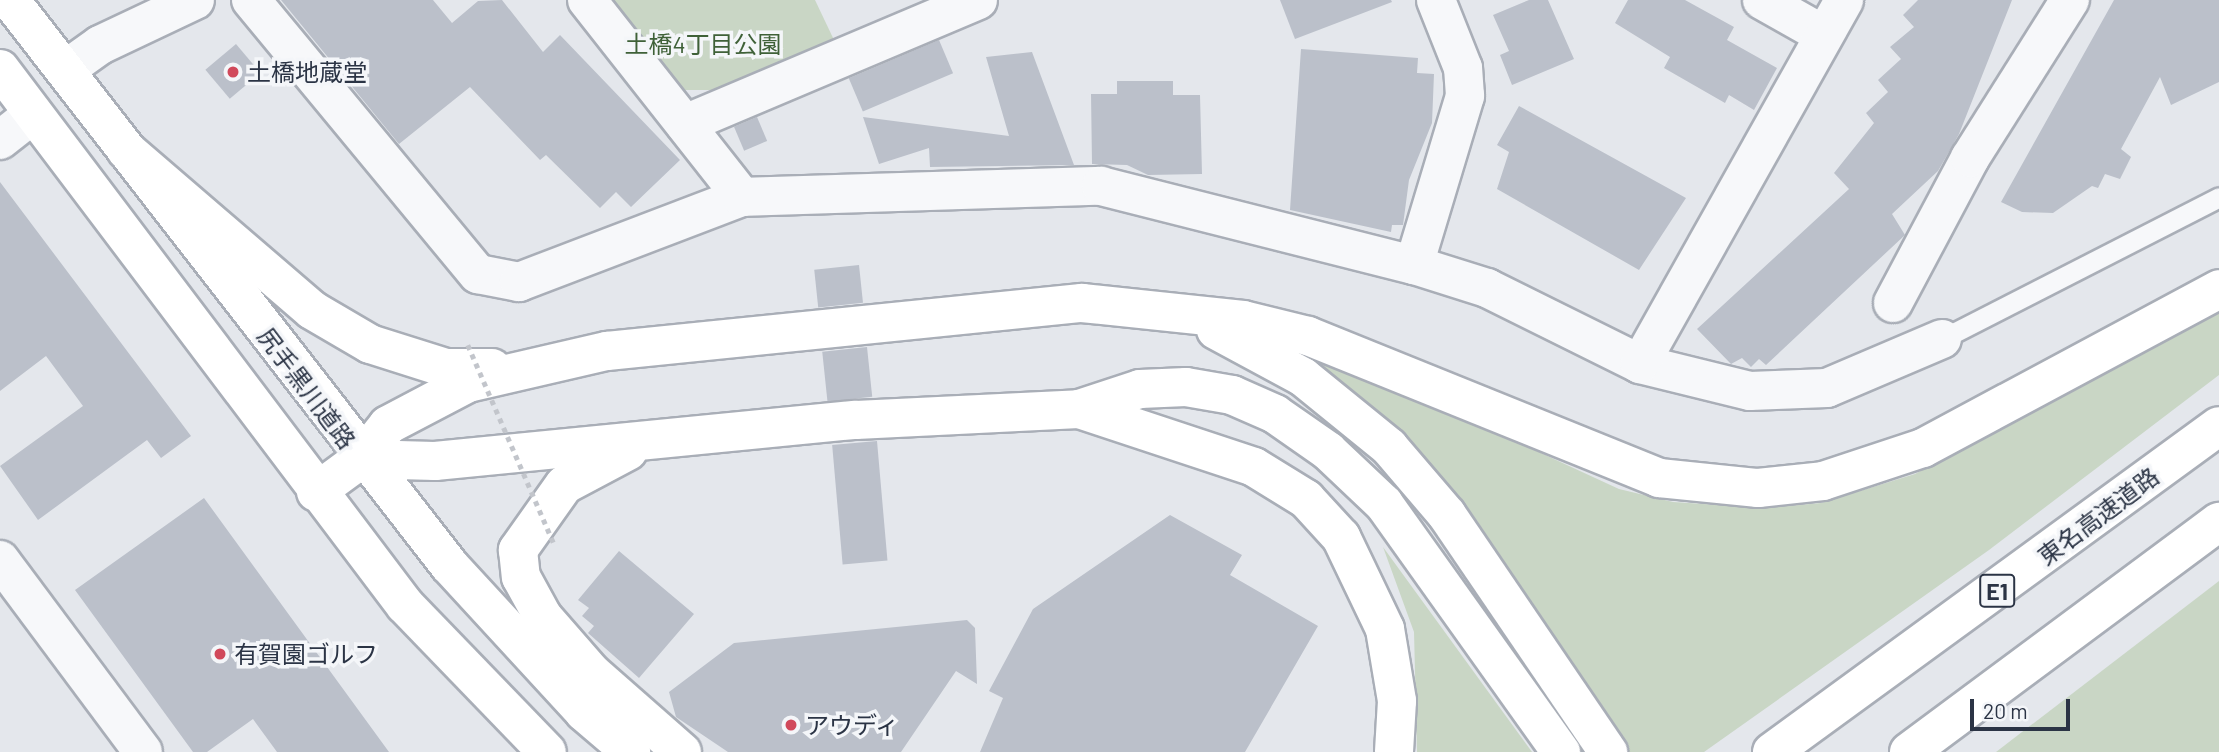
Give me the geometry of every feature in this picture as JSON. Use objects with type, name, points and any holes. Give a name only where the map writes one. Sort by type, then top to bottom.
[{"type":"main road","name":"尻手黒川道路","points":[[10,0],[361,459],[510,634],[631,752]]},
{"type":"main road","points":[[0,69],[316,492],[405,605],[547,752]]},
{"type":"main road","points":[[126,150],[312,310],[370,344],[446,368],[536,367]]},
{"type":"main road","points":[[316,492],[361,459],[408,411],[468,383],[607,351],[853,323],[1082,303],[1155,308],[1308,336],[1659,478],[1758,488],[1823,481],[1923,448],[2219,289]]},
{"type":"main road","points":[[1155,308],[1251,346],[1303,377],[1389,447],[1447,515],[1608,752]]},
{"type":"main road","points":[[361,459],[435,461],[856,420],[1079,409],[1140,389],[1186,387],[1232,395],[1275,414],[1328,451],[1400,525],[1561,752]]},
{"type":"main road","points":[[1079,409],[1254,467],[1324,518],[1366,580],[1385,629],[1397,701],[1394,752]]},
{"type":"main road","name":"東名高速道路","points":[[1772,752],[2219,426]]},
{"type":"main road","points":[[646,441],[564,485],[518,550],[521,577],[543,617],[592,672],[682,752]]},
{"type":"main road","points":[[1909,752],[2219,522]]},
{"type":"street","points":[[65,71],[100,45],[195,0]]},
{"type":"street","points":[[251,0],[478,274],[519,282],[742,197],[1101,186],[1414,265],[1487,288],[1640,364],[1750,391],[1827,388],[1942,339]]},
{"type":"street","points":[[587,0],[742,197]]},
{"type":"street","points":[[685,124],[978,0]]},
{"type":"street","points":[[1414,265],[1465,96],[1462,68],[1436,0]]},
{"type":"street","points":[[1762,0],[1824,35]]},
{"type":"street","points":[[1640,364],[1844,0]]},
{"type":"street","points":[[1893,303],[1970,158],[2070,0]]},
{"type":"street","points":[[0,139],[33,114]]},
{"type":"street","points":[[0,560],[143,752]]},
{"type":"lane","points":[[1942,339],[2219,198]]},
{"type":"path","points":[[468,345],[555,546]]},
{"type":"green space","name":"土橋4丁目公園","points":[[609,0],[815,0],[834,40],[714,90],[684,90]]},
{"type":"green space","points":[[2219,308],[2219,375],[1989,550],[1704,752],[1623,752],[1295,351],[1465,418],[1619,489],[1673,502],[1765,508],[1821,503],[1915,474]]},
{"type":"green space","points":[[1383,547],[1532,752],[1417,752],[1414,632]]},
{"type":"green space","points":[[2219,581],[2219,752],[1996,752]]},
{"type":"building","points":[[281,0],[433,0],[452,23],[478,1],[502,0],[543,52],[560,35],[680,160],[631,207],[616,192],[600,208],[546,155],[540,160],[470,87],[399,144]]},
{"type":"building","points":[[1280,0],[1391,0],[1392,2],[1295,39]]},
{"type":"building","points":[[1529,0],[1548,0],[1574,59],[1512,85],[1500,55],[1509,51],[1493,15]]},
{"type":"building","points":[[1628,0],[1685,0],[1734,27],[1727,40],[1777,68],[1754,110],[1729,95],[1725,103],[1664,68],[1670,57],[1615,23]]},
{"type":"building","points":[[1918,0],[2012,0],[1959,134],[1938,171],[1892,214],[1905,235],[1766,365],[1759,359],[1751,367],[1742,358],[1731,364],[1697,329],[1849,189],[1834,173],[1874,123],[1866,113],[1888,92],[1878,80],[1901,59],[1890,47],[1914,27],[1903,15]]},
{"type":"building","points":[[2114,0],[2219,0],[2219,82],[2171,105],[2160,77],[2121,149],[2131,157],[2120,179],[2105,174],[2098,188],[2092,186],[2053,213],[2022,212],[2001,202]]},
{"type":"building","points":[[939,40],[953,73],[863,111],[849,78]]},
{"type":"building","name":"土橋地蔵堂","points":[[236,44],[260,73],[230,99],[205,70]]},
{"type":"building","points":[[1301,49],[1418,58],[1417,73],[1434,74],[1432,123],[1409,180],[1403,225],[1392,225],[1391,232],[1290,210]]},
{"type":"building","points":[[1032,52],[1074,165],[930,167],[929,148],[879,164],[863,117],[1009,136],[986,57]]},
{"type":"building","points":[[1117,81],[1173,81],[1173,95],[1200,95],[1202,174],[1148,175],[1127,165],[1092,164],[1091,94],[1117,94]]},
{"type":"building","points":[[1519,106],[1686,198],[1639,270],[1497,189],[1509,152],[1497,145]]},
{"type":"building","points":[[757,117],[767,141],[744,151],[734,127]]},
{"type":"building","points":[[0,182],[191,436],[161,458],[147,440],[38,520],[0,466],[83,406],[46,356],[0,391]]},
{"type":"building","points":[[859,265],[863,303],[818,307],[814,270]]},
{"type":"building","points":[[867,347],[872,397],[827,401],[822,352]]},
{"type":"building","points":[[877,441],[887,561],[843,564],[832,445]]},
{"type":"building","name":"有賀園ゴルフ","points":[[204,498],[389,752],[277,752],[253,719],[207,752],[193,752],[75,590]]},
{"type":"building","points":[[1170,515],[1242,555],[1230,575],[1318,626],[1245,752],[980,752],[1003,698],[989,691],[1033,609]]},
{"type":"building","points":[[619,551],[694,614],[639,678],[588,633],[594,626],[582,616],[589,608],[578,600]]},
{"type":"building","points":[[967,620],[975,628],[977,684],[956,671],[901,752],[728,752],[676,717],[669,692],[734,643]]},
{"type":"place","name":"土橋地蔵堂","points":[[233,72]]},
{"type":"place","name":"有賀園ゴルフ","points":[[220,654]]},
{"type":"place","name":"アウディ","points":[[791,725]]}]
